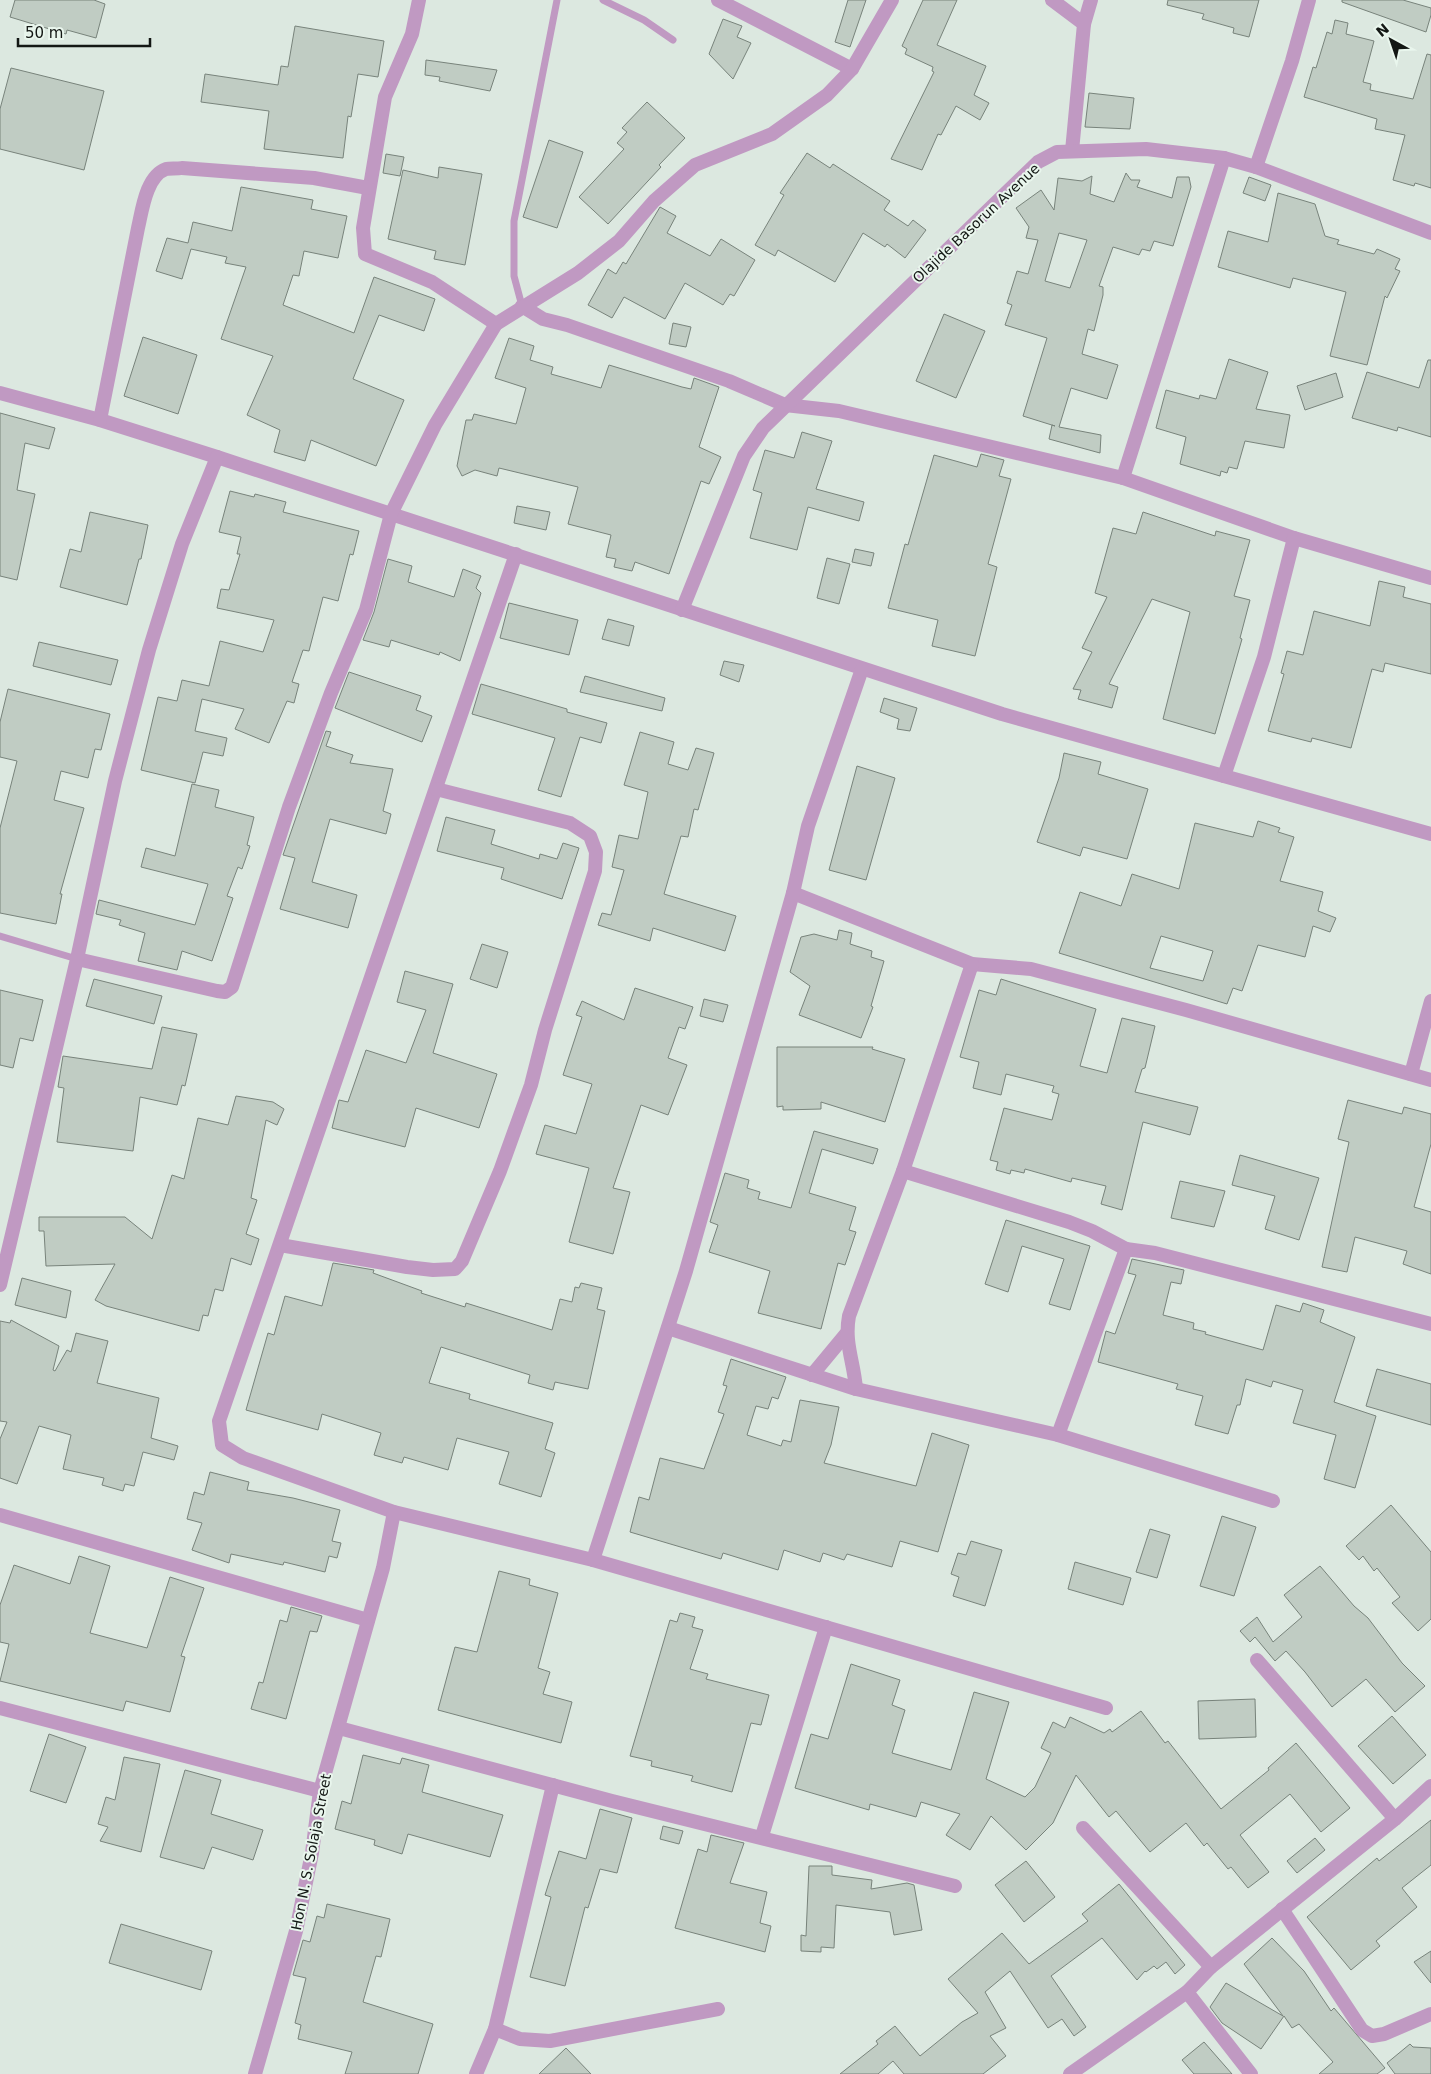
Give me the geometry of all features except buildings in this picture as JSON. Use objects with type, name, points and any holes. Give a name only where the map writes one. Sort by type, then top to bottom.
[{"type":"street","points":[[419,0],[412,34],[384,97],[363,228],[365,254],[432,282],[496,324]]},
{"type":"street","points":[[718,0],[852,69]]},
{"type":"street","points":[[77,959],[217,991],[225,992],[232,988],[289,807],[330,694],[366,610],[392,514],[435,425],[496,324],[522,306],[578,273],[619,241],[654,201],[695,165],[772,134],[827,96],[852,69],[892,0]]},
{"type":"street","points":[[1052,0],[1084,24]]},
{"type":"street","points":[[1072,152],[1084,24],[1092,0]]},
{"type":"street","points":[[1256,167],[1292,61],[1309,0]]},
{"type":"street","name":"Olajide Basorun Avenue","points":[[682,610],[744,456],[763,428],[1038,162],[1057,152],[1146,149],[1224,158],[1256,167],[1431,233]]},
{"type":"street","points":[[1123,478],[1224,158]]},
{"type":"street","points":[[100,420],[138,228],[146,196],[153,179],[165,169],[182,168],[314,178],[368,188]]},
{"type":"street","points":[[522,306],[543,319],[567,325],[729,381],[785,405],[839,411],[1123,478],[1294,538],[1431,578]]},
{"type":"street","points":[[0,393],[100,420],[217,457],[1002,714],[1431,834]]},
{"type":"street","points":[[0,1285],[77,959],[116,781],[149,650],[182,544],[217,457]]},
{"type":"street","points":[[1224,776],[1264,657],[1294,538]]},
{"type":"street","points":[[516,554],[219,1422],[222,1445],[243,1458],[394,1512],[593,1560],[1106,1708]]},
{"type":"street","points":[[593,1560],[668,1328],[793,893],[808,826],[862,669]]},
{"type":"street","points":[[280,1245],[407,1267],[455,1269],[462,1260],[500,1170],[531,1085],[545,1030],[595,871],[596,852],[590,836],[570,823],[436,789]]},
{"type":"street","points":[[793,893],[972,964],[1031,969],[1186,1010],[1431,1080]]},
{"type":"street","points":[[856,1389],[854,1368],[846,1334],[849,1316],[903,1171],[972,964]]},
{"type":"street","points":[[1410,1074],[1431,1001]]},
{"type":"street","points":[[903,1171],[1069,1222],[1092,1231],[1126,1249],[1156,1253],[1431,1324]]},
{"type":"street","points":[[1058,1435],[1126,1249]]},
{"type":"street","points":[[668,1328],[856,1389],[1058,1435],[1273,1501]]},
{"type":"street","points":[[812,1375],[846,1334]]},
{"type":"street","name":"Hon N. S. Solaja Street","points":[[255,2074],[296,1931],[312,1853],[320,1791],[384,1568],[394,1512]]},
{"type":"street","points":[[0,1515],[368,1620]]},
{"type":"street","points":[[762,1836],[826,1627]]},
{"type":"street","points":[[1257,1660],[1395,1819]]},
{"type":"street","points":[[0,1708],[320,1791]]},
{"type":"street","points":[[339,1728],[553,1785],[955,1886]]},
{"type":"street","points":[[476,2074],[495,2029],[553,1785]]},
{"type":"street","points":[[1070,2074],[1188,1992],[1211,1967],[1395,1819],[1431,1786]]},
{"type":"street","points":[[1083,1828],[1211,1967]]},
{"type":"street","points":[[1282,1909],[1362,2030],[1372,2036],[1384,2034],[1431,2014]]},
{"type":"street","points":[[1188,1992],[1251,2074]]},
{"type":"street","points":[[495,2029],[520,2039],[550,2041],[718,2009]]},
{"type":"lane","points":[[522,306],[514,276],[514,221],[557,0]]},
{"type":"lane","points":[[602,0],[644,20],[672,40]]},
{"type":"lane","points":[[0,936],[77,959]]}]
